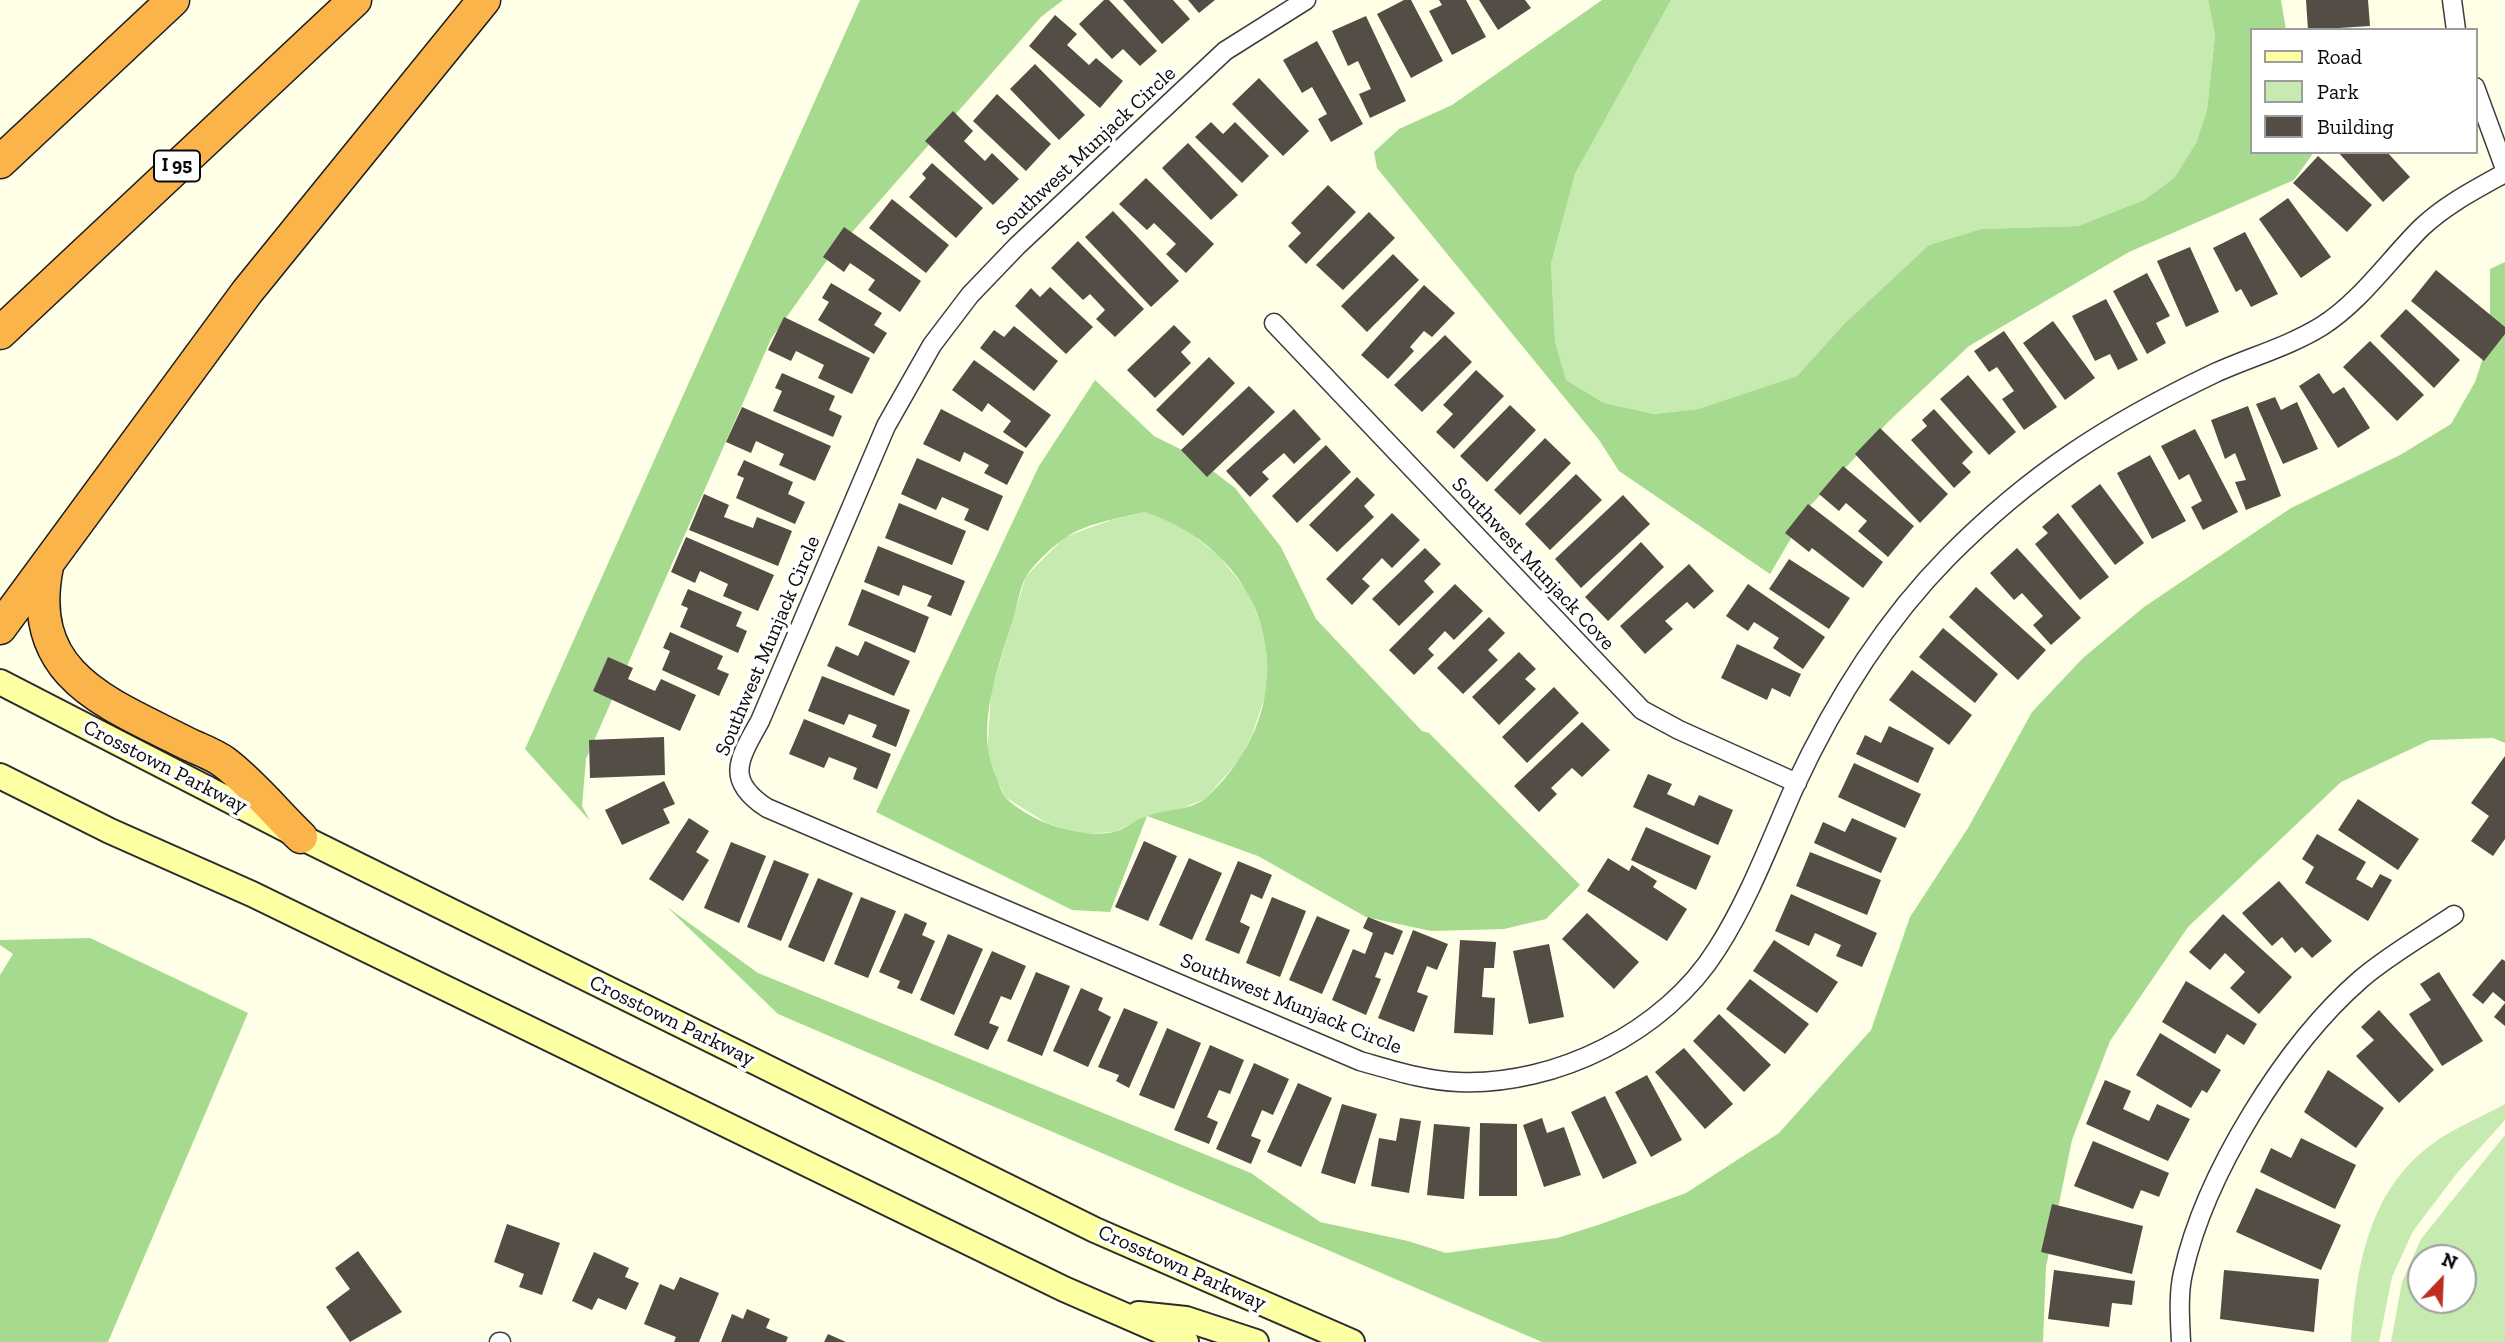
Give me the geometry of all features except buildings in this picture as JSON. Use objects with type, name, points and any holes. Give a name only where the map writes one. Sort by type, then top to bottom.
[{"type":"highway","points":[[0,162],[173,0]]},
{"type":"highway","name":"I 95","points":[[0,333],[355,0]]},
{"type":"highway","points":[[0,628],[48,559],[247,292],[484,0]]},
{"type":"highway","points":[[48,559],[41,596],[42,617],[48,642],[59,659],[97,698],[224,762],[301,837]]},
{"type":"main road","name":"Crosstown Parkway","points":[[0,682],[301,837],[1095,1230],[1352,1342]]},
{"type":"main road","points":[[0,776],[1116,1312],[1186,1342]]},
{"type":"main road","points":[[1116,1312],[1186,1319],[1256,1342]]},
{"type":"street","name":"Southwest Munjack Circle","points":[[1306,0],[1225,51],[1017,246],[970,295],[932,345],[886,426],[760,721],[738,763],[741,782],[754,800],[767,808],[1348,1056],[1402,1073],[1458,1082],[1514,1079],[1566,1065],[1615,1042],[1655,1017],[1686,988],[1716,951],[1743,904],[1797,783],[1832,714],[1873,647],[1947,557],[2003,505],[2058,460],[2134,413],[2326,324],[2423,227],[2452,204],[2505,171]]},
{"type":"street","points":[[2452,0],[2456,28]]},
{"type":"street","points":[[2477,93],[2505,171]]},
{"type":"street","name":"Southwest Munjack Cove","points":[[1274,323],[1642,709],[1679,730],[1797,783]]},
{"type":"street","points":[[2181,1342],[2182,1275],[2199,1215],[2249,1120],[2302,1038],[2362,979],[2454,915]]},
{"type":"green space","points":[[860,0],[1063,0],[1041,17],[825,263],[771,339],[586,759],[582,806],[590,821],[525,749]]},
{"type":"green space","points":[[1602,0],[1671,0],[1575,174],[1551,264],[1555,341],[1566,380],[1604,403],[1654,414],[1698,409],[1797,376],[1844,324],[1929,245],[1981,229],[2078,226],[2144,200],[2174,178],[2196,143],[2207,110],[2215,35],[2208,0],[2281,0],[2286,28],[2250,28],[2250,154],[2313,154],[2294,180],[2129,252],[1969,346],[1889,421],[1810,506],[1770,574],[1619,471],[1599,440],[1377,168],[1374,152],[1399,129],[1452,105]]},
{"type":"green space","points":[[1671,0],[2208,0],[2215,35],[2207,110],[2196,143],[2174,178],[2144,200],[2078,226],[1981,229],[1929,245],[1844,324],[1797,376],[1698,409],[1654,414],[1604,403],[1566,380],[1555,341],[1551,264],[1575,174]]},
{"type":"green space","points":[[2505,262],[2505,743],[2493,738],[2430,740],[2341,782],[2188,927],[2110,1041],[2072,1140],[2046,1267],[2043,1342],[1542,1342],[778,1014],[667,907],[758,973],[1251,1173],[1320,1222],[1408,1241],[1446,1253],[1557,1238],[1601,1224],[1686,1193],[1779,1133],[1871,1030],[1910,917],[1968,828],[2032,712],[2083,658],[2144,607],[2291,508],[2400,455],[2451,424],[2475,382],[2490,336],[2490,269]]},
{"type":"green space","points":[[1095,380],[1154,436],[1192,455],[1235,488],[1281,547],[1316,619],[1422,731],[1429,733],[1580,885],[1546,919],[1504,929],[1431,931],[1366,917],[1258,856],[1147,816],[1110,912],[1072,910],[876,812],[1039,466]],"holes":[[[1145,512],[1190,533],[1224,562],[1249,596],[1264,635],[1267,677],[1259,719],[1239,759],[1207,797],[1186,807],[1143,817],[1118,831],[1101,834],[1072,831],[1042,821],[1016,807],[1003,794],[990,760],[987,739],[996,676],[1027,575],[1050,550],[1073,533]]]},
{"type":"green space","points":[[1145,512],[1176,522],[1218,555],[1248,592],[1266,638],[1268,687],[1252,735],[1240,759],[1205,799],[1175,811],[1147,816],[1114,832],[1076,834],[1045,822],[1005,797],[987,759],[991,692],[1026,576],[1065,537],[1111,520]]},
{"type":"green space","points":[[90,938],[248,1013],[108,1342],[0,1342],[0,975],[13,954],[0,945],[0,940]]},
{"type":"green space","points":[[2505,1104],[2505,1120],[2457,1173],[2413,1231],[2392,1277],[2379,1342],[2351,1342],[2362,1259],[2380,1206],[2412,1161],[2435,1142]]},
{"type":"green space","points":[[2505,1135],[2505,1342],[2391,1342],[2402,1282],[2407,1271],[2407,1314],[2477,1314],[2477,1244],[2419,1244]]}]
